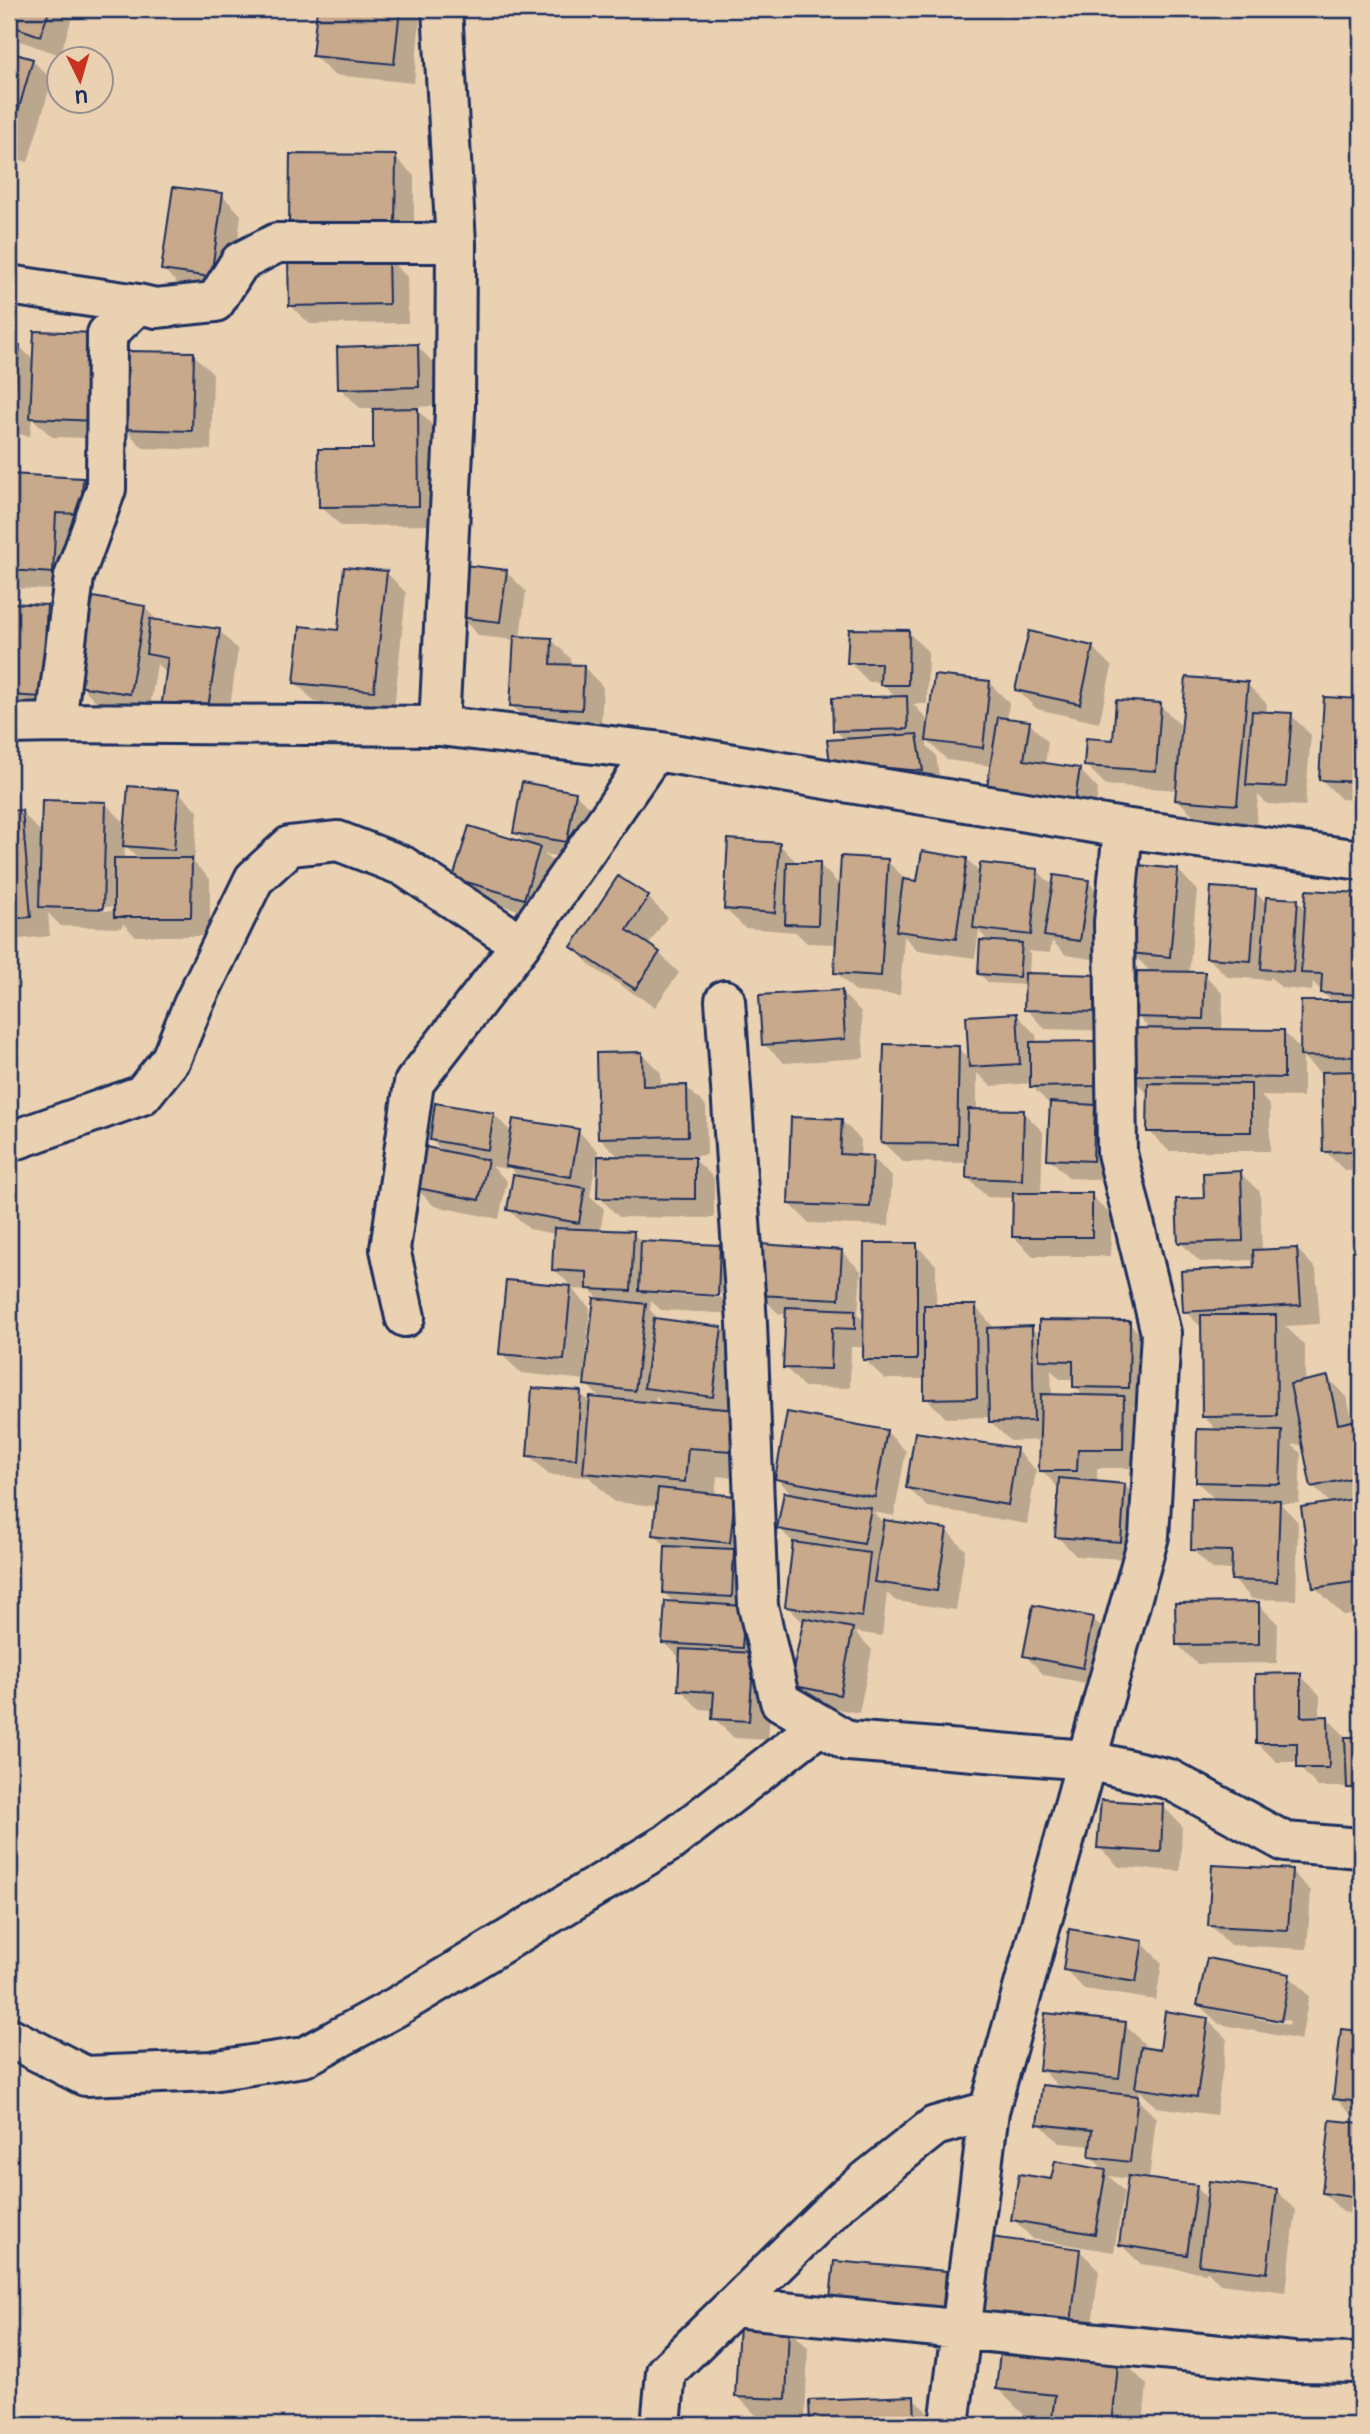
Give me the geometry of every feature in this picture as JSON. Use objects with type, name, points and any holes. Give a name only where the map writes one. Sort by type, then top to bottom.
[{"type":"street","points":[[439,726],[455,411],[456,243],[442,9]]},
{"type":"street","points":[[9,285],[156,308],[215,302],[240,262],[277,243],[456,243]]},
{"type":"street","points":[[55,723],[74,577],[106,489],[107,334],[138,304]]},
{"type":"street","points":[[9,724],[439,726],[655,751],[1123,828],[1361,860]]},
{"type":"street","points":[[405,1317],[390,1249],[414,1083],[521,944],[655,751]]},
{"type":"street","points":[[949,2425],[989,2111],[1149,1536],[1161,1333],[1118,1153],[1114,922],[1123,828]]},
{"type":"street","points":[[9,1142],[142,1095],[171,1059],[193,1005],[254,879],[290,846],[338,841],[403,866],[521,944]]},
{"type":"street","points":[[725,1000],[747,1323],[758,1606],[780,1701],[848,1741],[1087,1760],[1169,1779],[1285,1842],[1361,1848]]},
{"type":"street","points":[[9,2036],[85,2076],[211,2071],[304,2057],[396,2007],[668,1843],[820,1725]]},
{"type":"street","points":[[661,2425],[666,2372],[843,2199],[935,2126],[989,2111]]},
{"type":"street","points":[[733,2307],[1293,2362],[1361,2363]]},
{"type":"building","points":[[9,9],[50,9],[40,36],[9,25]]},
{"type":"building","points":[[317,9],[400,9],[394,64],[312,56]]},
{"type":"building","points":[[9,52],[33,59],[9,143]]},
{"type":"building","points":[[290,154],[396,155],[395,225],[289,224]]},
{"type":"building","points":[[173,187],[223,193],[211,277],[161,270]]},
{"type":"building","points":[[388,256],[389,304],[289,306],[288,258]]},
{"type":"building","points":[[34,331],[98,333],[95,421],[30,418]]},
{"type":"building","points":[[9,343],[20,345],[11,417],[9,417]]},
{"type":"building","points":[[418,344],[419,387],[338,389],[337,347]]},
{"type":"building","points":[[124,351],[194,352],[192,431],[122,429]]},
{"type":"building","points":[[418,408],[419,506],[319,507],[318,449],[373,449],[373,409]]},
{"type":"building","points":[[9,474],[83,478],[81,514],[56,513],[53,573],[9,570]]},
{"type":"building","points":[[464,565],[507,570],[500,622],[458,617]]},
{"type":"building","points":[[344,567],[387,571],[374,691],[294,683],[300,626],[338,630]]},
{"type":"building","points":[[93,597],[145,606],[130,694],[78,686]]},
{"type":"building","points":[[9,603],[47,605],[42,697],[9,695]]},
{"type":"building","points":[[150,619],[220,629],[207,715],[161,709],[168,658],[146,654]]},
{"type":"building","points":[[849,629],[909,630],[908,685],[880,685],[881,663],[847,663]]},
{"type":"building","points":[[1029,631],[1093,646],[1080,704],[1015,690]]},
{"type":"building","points":[[514,636],[552,638],[551,664],[584,665],[582,710],[510,706]]},
{"type":"building","points":[[934,675],[990,681],[983,748],[926,741]]},
{"type":"building","points":[[1186,677],[1248,682],[1237,805],[1175,800]]},
{"type":"building","points":[[907,696],[908,729],[833,731],[832,698]]},
{"type":"building","points":[[1324,697],[1361,699],[1361,782],[1319,780]]},
{"type":"building","points":[[1116,700],[1161,703],[1156,771],[1084,766],[1086,738],[1113,740]]},
{"type":"building","points":[[1252,711],[1292,713],[1286,787],[1246,785]]},
{"type":"building","points":[[998,717],[1030,721],[1024,760],[1080,768],[1074,806],[986,793]]},
{"type":"building","points":[[917,734],[923,771],[830,763],[827,740]]},
{"type":"building","points":[[522,782],[576,792],[567,842],[513,833]]},
{"type":"building","points":[[128,786],[179,790],[174,850],[123,846]]},
{"type":"building","points":[[42,800],[106,802],[103,909],[39,907]]},
{"type":"building","points":[[22,810],[31,917],[9,919],[9,811]]},
{"type":"building","points":[[469,826],[540,847],[524,899],[453,878]]},
{"type":"building","points":[[728,839],[780,843],[775,913],[724,909]]},
{"type":"building","points":[[922,851],[967,858],[956,939],[896,931],[903,879],[917,881]]},
{"type":"building","points":[[841,856],[888,859],[881,976],[834,973]]},
{"type":"building","points":[[114,858],[192,858],[191,917],[114,917]]},
{"type":"building","points":[[787,862],[820,862],[818,925],[785,924]]},
{"type":"building","points":[[980,863],[1038,869],[1031,935],[973,928]]},
{"type":"building","points":[[1138,865],[1178,869],[1170,957],[1130,953]]},
{"type":"building","points":[[1054,875],[1089,880],[1080,941],[1044,936]]},
{"type":"building","points":[[618,876],[649,896],[627,930],[660,952],[635,989],[571,947]]},
{"type":"building","points":[[1211,887],[1256,890],[1251,961],[1206,958]]},
{"type":"building","points":[[1306,890],[1361,893],[1361,995],[1321,993],[1322,974],[1301,973]]},
{"type":"building","points":[[1266,897],[1298,899],[1293,972],[1261,969]]},
{"type":"building","points":[[980,940],[1022,943],[1019,977],[978,974]]},
{"type":"building","points":[[1137,971],[1205,972],[1203,1019],[1136,1017]]},
{"type":"building","points":[[1025,973],[1099,975],[1098,1012],[1024,1010]]},
{"type":"building","points":[[842,990],[845,1039],[762,1045],[759,995]]},
{"type":"building","points":[[1301,1001],[1361,1001],[1361,1057],[1300,1056]]},
{"type":"building","points":[[1017,1013],[1020,1064],[969,1067],[966,1016]]},
{"type":"building","points":[[1128,1028],[1284,1030],[1284,1078],[1126,1075]]},
{"type":"building","points":[[1096,1041],[1096,1086],[1030,1087],[1030,1042]]},
{"type":"building","points":[[884,1044],[959,1046],[957,1144],[881,1143]]},
{"type":"building","points":[[642,1052],[643,1086],[687,1085],[688,1136],[598,1138],[596,1053]]},
{"type":"building","points":[[1361,1071],[1361,1151],[1323,1152],[1321,1072]]},
{"type":"building","points":[[1148,1083],[1251,1084],[1251,1132],[1147,1132]]},
{"type":"building","points":[[1050,1102],[1095,1105],[1093,1161],[1047,1159]]},
{"type":"building","points":[[435,1103],[494,1113],[488,1150],[430,1140]]},
{"type":"building","points":[[968,1109],[1024,1110],[1022,1180],[966,1178]]},
{"type":"building","points":[[791,1117],[842,1119],[840,1154],[873,1156],[870,1207],[788,1204]]},
{"type":"building","points":[[513,1119],[579,1129],[571,1177],[505,1166]]},
{"type":"building","points":[[421,1146],[488,1160],[479,1200],[412,1187]]},
{"type":"building","points":[[598,1156],[695,1157],[695,1199],[597,1198]]},
{"type":"building","points":[[1241,1171],[1243,1241],[1178,1243],[1176,1199],[1204,1198],[1203,1173]]},
{"type":"building","points":[[513,1175],[585,1188],[579,1223],[507,1210]]},
{"type":"building","points":[[1013,1193],[1092,1193],[1092,1237],[1012,1237]]},
{"type":"building","points":[[554,1228],[634,1231],[631,1291],[587,1289],[587,1272],[552,1270]]},
{"type":"building","points":[[641,1241],[720,1245],[718,1296],[639,1291]]},
{"type":"building","points":[[864,1243],[917,1243],[917,1360],[863,1360]]},
{"type":"building","points":[[760,1244],[842,1250],[839,1299],[757,1295]]},
{"type":"building","points":[[1297,1248],[1301,1305],[1183,1312],[1181,1271],[1254,1267],[1253,1250]]},
{"type":"building","points":[[506,1280],[571,1286],[564,1360],[499,1354]]},
{"type":"building","points":[[594,1298],[646,1304],[635,1391],[584,1385]]},
{"type":"building","points":[[924,1305],[976,1305],[977,1398],[924,1399]]},
{"type":"building","points":[[786,1307],[855,1310],[855,1329],[832,1328],[831,1369],[783,1368]]},
{"type":"building","points":[[1201,1315],[1276,1315],[1277,1416],[1202,1417]]},
{"type":"building","points":[[654,1318],[722,1327],[713,1397],[644,1388]]},
{"type":"building","points":[[1039,1320],[1130,1321],[1129,1388],[1073,1387],[1073,1361],[1039,1360]]},
{"type":"building","points":[[1032,1326],[1034,1421],[989,1422],[987,1328]]},
{"type":"building","points":[[1328,1376],[1338,1424],[1361,1419],[1361,1476],[1311,1487],[1290,1384]]},
{"type":"building","points":[[532,1388],[581,1391],[576,1459],[527,1456]]},
{"type":"building","points":[[1041,1394],[1124,1396],[1123,1449],[1078,1449],[1077,1471],[1039,1471]]},
{"type":"building","points":[[590,1397],[736,1410],[732,1451],[688,1448],[685,1482],[583,1473]]},
{"type":"building","points":[[787,1412],[887,1430],[875,1497],[775,1479]]},
{"type":"building","points":[[1197,1429],[1282,1431],[1280,1484],[1196,1482]]},
{"type":"building","points":[[915,1432],[1017,1448],[1008,1505],[906,1488]]},
{"type":"building","points":[[1059,1478],[1125,1484],[1121,1542],[1055,1537]]},
{"type":"building","points":[[658,1488],[735,1496],[730,1543],[653,1535]]},
{"type":"building","points":[[784,1492],[871,1508],[864,1544],[777,1529]]},
{"type":"building","points":[[1192,1498],[1280,1500],[1277,1582],[1231,1580],[1232,1551],[1191,1550]]},
{"type":"building","points":[[1361,1498],[1361,1581],[1313,1588],[1301,1507]]},
{"type":"building","points":[[884,1520],[947,1529],[937,1591],[874,1582]]},
{"type":"building","points":[[793,1542],[870,1553],[862,1617],[785,1607]]},
{"type":"building","points":[[665,1546],[734,1549],[732,1597],[663,1593]]},
{"type":"building","points":[[665,1601],[745,1606],[742,1648],[662,1643]]},
{"type":"building","points":[[1259,1602],[1259,1644],[1176,1645],[1175,1603]]},
{"type":"building","points":[[1033,1605],[1093,1617],[1083,1668],[1023,1656]]},
{"type":"building","points":[[804,1618],[853,1628],[840,1695],[790,1685]]},
{"type":"building","points":[[680,1649],[754,1653],[749,1721],[712,1719],[714,1692],[678,1690]]},
{"type":"building","points":[[1301,1673],[1301,1717],[1328,1716],[1329,1768],[1297,1768],[1297,1743],[1256,1743],[1255,1674]]},
{"type":"building","points":[[1345,1737],[1361,1737],[1361,1788],[1347,1788]]},
{"type":"building","points":[[1101,1800],[1163,1804],[1161,1852],[1097,1848]]},
{"type":"building","points":[[1212,1865],[1292,1869],[1288,1930],[1208,1926]]},
{"type":"building","points":[[1069,1929],[1143,1941],[1136,1982],[1063,1970]]},
{"type":"building","points":[[1207,1958],[1290,1974],[1281,2021],[1197,2005]]},
{"type":"building","points":[[1165,2011],[1208,2018],[1197,2097],[1135,2088],[1141,2047],[1160,2050]]},
{"type":"building","points":[[1045,2013],[1126,2022],[1119,2078],[1039,2070]]},
{"type":"building","points":[[1341,2029],[1361,2031],[1361,2102],[1333,2099]]},
{"type":"building","points":[[1042,2085],[1138,2096],[1130,2162],[1089,2157],[1092,2130],[1037,2124]]},
{"type":"building","points":[[1330,2120],[1361,2123],[1361,2198],[1322,2193]]},
{"type":"building","points":[[1055,2161],[1106,2170],[1095,2234],[1011,2220],[1019,2174],[1051,2179]]},
{"type":"building","points":[[1128,2176],[1197,2185],[1187,2255],[1119,2245]]},
{"type":"building","points":[[1209,2181],[1277,2189],[1267,2273],[1199,2265]]},
{"type":"building","points":[[991,2237],[1080,2249],[1070,2331],[981,2319]]},
{"type":"building","points":[[834,2261],[946,2271],[942,2318],[829,2308]]},
{"type":"building","points":[[739,2325],[789,2327],[786,2399],[735,2397]]},
{"type":"building","points":[[1001,2343],[1119,2355],[1112,2425],[1051,2425],[1055,2395],[996,2389]]},
{"type":"building","points":[[914,2396],[915,2425],[810,2425],[809,2400]]}]
